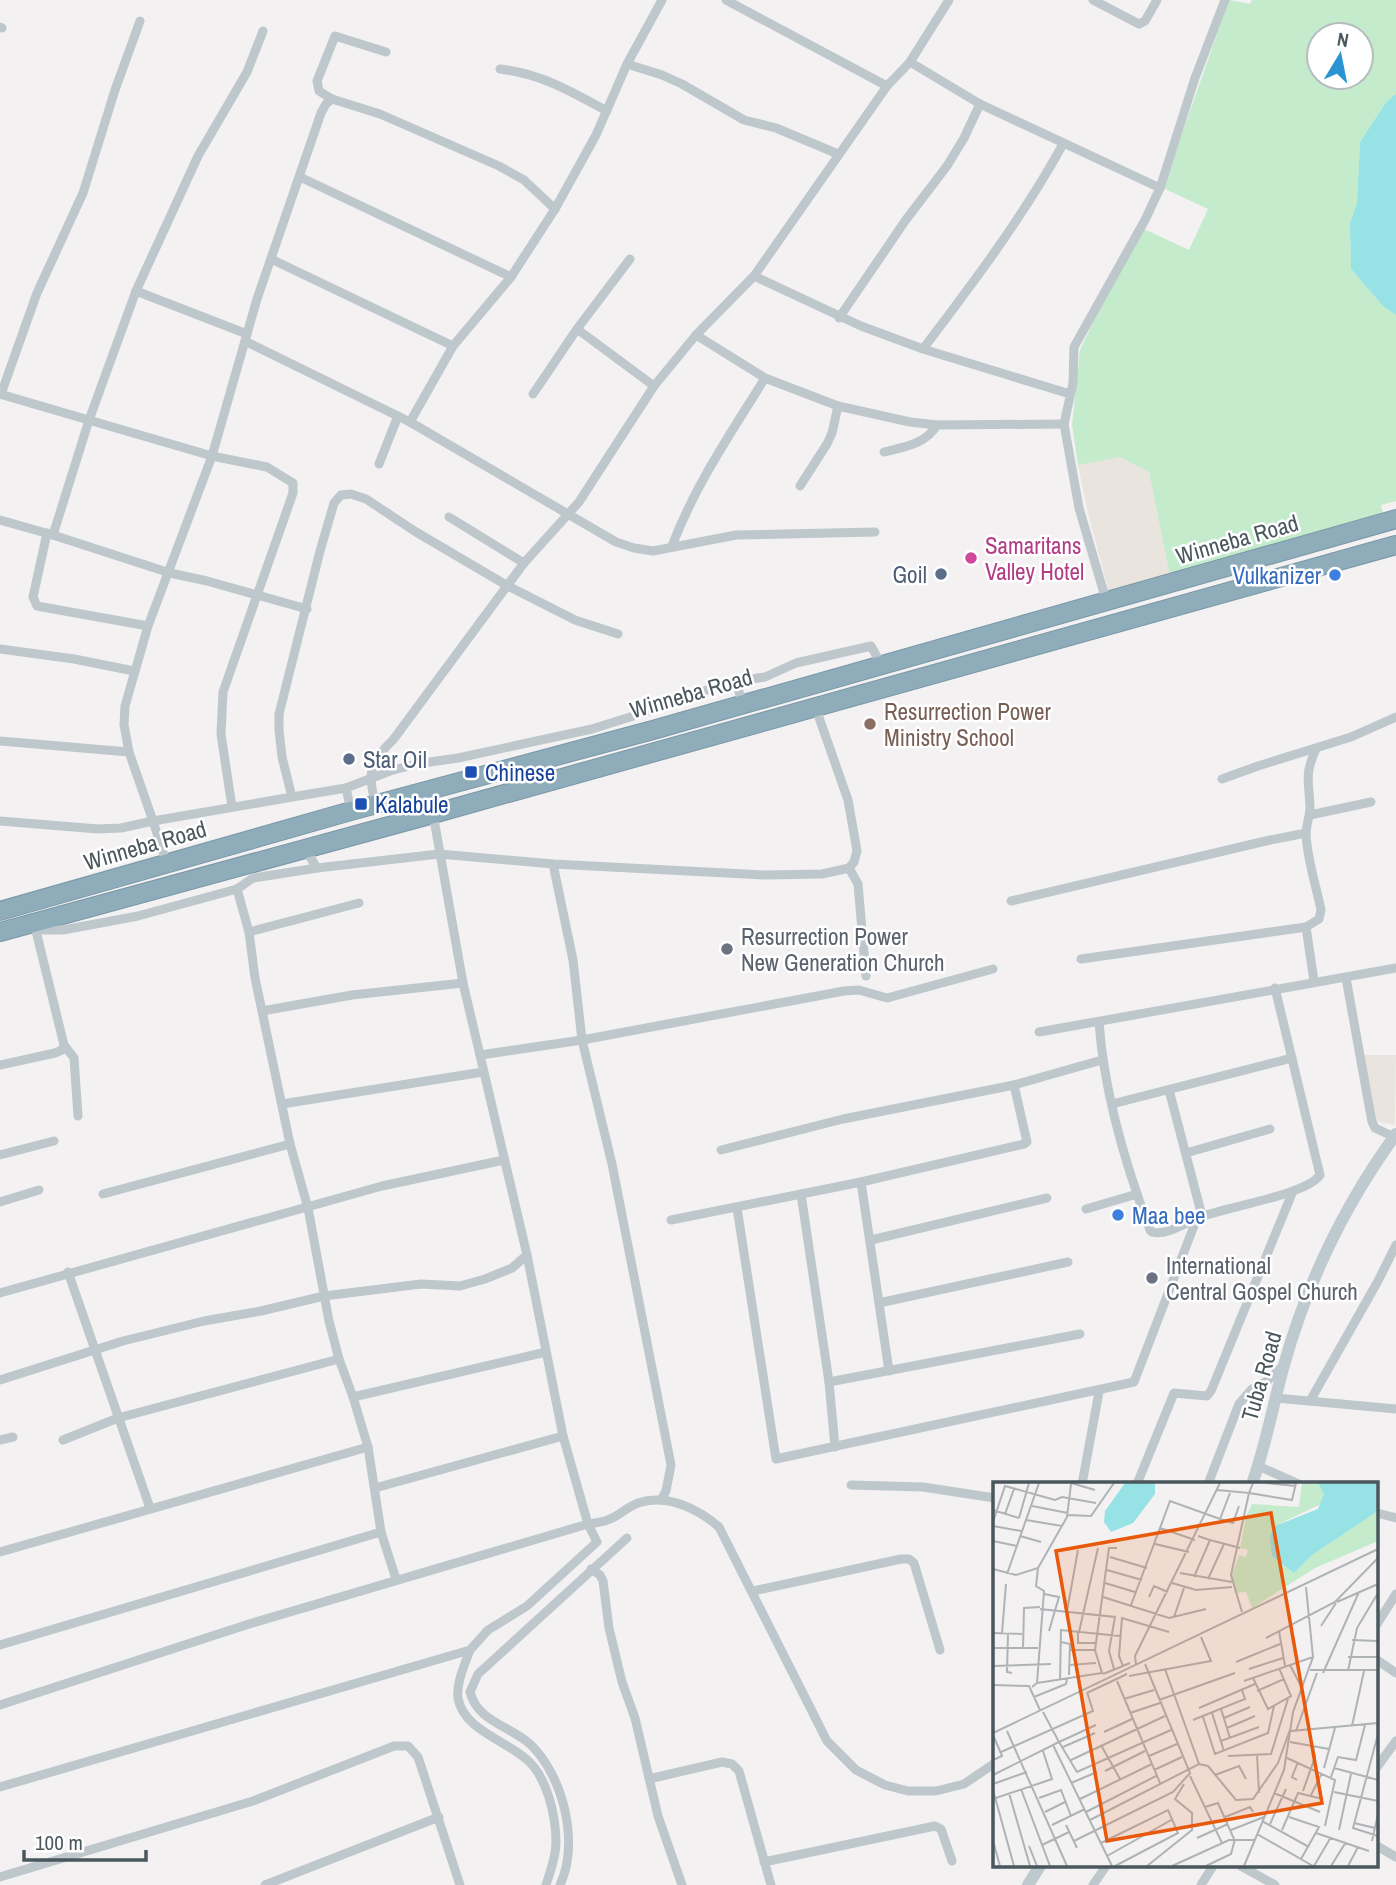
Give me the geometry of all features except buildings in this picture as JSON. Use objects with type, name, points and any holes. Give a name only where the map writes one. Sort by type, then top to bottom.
[{"type":"highway","name":"Winneba Road","points":[[0,911],[376,805],[594,737],[742,703],[1396,519]]},
{"type":"highway","name":"Winneba Road","points":[[0,932],[35,926],[304,848],[1396,545]]},
{"type":"highway","points":[[1171,583],[1178,605]]},
{"type":"highway","points":[[79,890],[83,899],[81,911]]},
{"type":"street","points":[[410,422],[453,346],[511,277],[555,209],[662,0]]},
{"type":"street","points":[[726,0],[887,86]]},
{"type":"street","points":[[376,805],[369,780],[380,752],[410,717],[524,563],[569,514],[608,461],[654,386],[696,335],[754,276],[887,86],[910,62],[948,0]]},
{"type":"street","points":[[1093,0],[1139,24],[1144,21],[1157,0]]},
{"type":"street","points":[[1106,600],[1079,508],[1064,424],[1073,383],[1074,347],[1160,188],[1195,78],[1225,0]]},
{"type":"street","points":[[140,21],[115,90],[83,194],[37,293],[0,394],[212,456],[267,467],[293,483],[293,493],[223,692],[221,734],[232,807]]},
{"type":"street","points":[[148,626],[37,606],[33,597],[50,534],[136,291],[198,156],[243,82],[263,31]]},
{"type":"street","points":[[386,52],[335,36],[316,87],[318,91],[332,99],[380,114],[499,166],[524,180],[555,209]]},
{"type":"street","points":[[910,62],[980,104],[1160,188]]},
{"type":"street","points":[[627,64],[662,75],[744,120],[776,128],[838,155]]},
{"type":"street","points":[[500,69],[522,71],[555,82],[607,111]]},
{"type":"street","points":[[167,865],[129,752],[124,724],[125,706],[148,626],[212,456],[271,259],[321,113],[332,99]]},
{"type":"street","points":[[839,318],[905,221],[947,166],[980,104]]},
{"type":"street","points":[[923,349],[993,255],[1043,181],[1063,144]]},
{"type":"street","points":[[300,177],[511,277]]},
{"type":"street","points":[[271,259],[453,346]]},
{"type":"street","points":[[533,394],[577,329],[630,259]]},
{"type":"street","points":[[754,276],[839,318],[923,349],[1070,394]]},
{"type":"street","points":[[136,291],[246,338],[410,422],[616,542],[634,548],[653,551],[736,535],[875,532]]},
{"type":"street","points":[[577,329],[654,386]]},
{"type":"street","points":[[696,335],[765,378],[838,406],[910,422],[937,425],[1064,424]]},
{"type":"street","points":[[671,546],[702,478],[765,378]]},
{"type":"street","points":[[800,486],[827,444],[838,406]]},
{"type":"street","points":[[379,464],[398,416]]},
{"type":"street","points":[[884,452],[921,441],[932,433],[937,425]]},
{"type":"street","points":[[292,797],[282,757],[279,715],[334,503],[341,495],[351,494],[366,499],[508,586],[575,620],[618,634]]},
{"type":"street","points":[[449,517],[524,563]]},
{"type":"street","points":[[0,520],[170,573],[307,609]]},
{"type":"street","points":[[0,821],[98,829],[121,828],[346,788],[416,764],[594,737],[723,682],[765,677],[796,663],[871,646],[881,664]]},
{"type":"street","points":[[0,649],[74,659],[134,671]]},
{"type":"street","points":[[736,680],[742,703]]},
{"type":"street","points":[[78,1116],[74,1058],[64,1045],[35,926],[63,930],[138,916],[237,889],[253,878],[439,853],[553,864],[765,875],[822,874],[849,868],[858,851],[850,812],[815,706]]},
{"type":"street","points":[[1222,779],[1316,749],[1396,717]]},
{"type":"street","points":[[0,741],[129,752]]},
{"type":"street","points":[[1081,959],[1306,927],[1319,919],[1321,910],[1306,833],[1310,815],[1308,768],[1316,749]]},
{"type":"street","points":[[346,788],[351,811]]},
{"type":"street","points":[[1310,815],[1371,802]]},
{"type":"street","points":[[433,814],[463,983],[527,1255],[563,1436],[588,1524],[597,1542],[527,1606],[488,1630],[470,1650],[458,1688],[458,1699],[467,1717],[528,1759],[541,1778],[549,1802],[556,1844],[553,1864],[545,1885]]},
{"type":"street","points":[[1011,901],[1306,833]]},
{"type":"street","points":[[304,848],[317,868]]},
{"type":"street","points":[[553,864],[573,960],[582,1040],[612,1164],[671,1465],[666,1491],[661,1500]]},
{"type":"street","points":[[849,868],[858,884],[866,976]]},
{"type":"street","points":[[237,889],[249,932],[262,1011],[290,1144],[309,1208],[324,1296],[339,1359],[368,1447],[381,1532],[396,1580]]},
{"type":"street","points":[[249,932],[359,903]]},
{"type":"street","points":[[1306,927],[1314,981]]},
{"type":"street","points":[[1039,1032],[1396,968]]},
{"type":"street","points":[[480,1055],[582,1040],[844,990],[859,990],[887,998],[993,969]]},
{"type":"street","points":[[1346,978],[1372,1122],[1375,1128],[1395,1136]]},
{"type":"street","points":[[262,1011],[352,995],[463,983]]},
{"type":"street","points":[[1100,1022],[1102,1060],[1136,1194],[1152,1232],[1160,1234],[1199,1217],[1293,1191],[1316,1181],[1321,1170],[1275,988]]},
{"type":"street","points":[[0,1065],[55,1053],[62,1050],[64,1045]]},
{"type":"street","points":[[1112,1104],[1292,1058]]},
{"type":"street","points":[[721,1150],[843,1119],[1014,1084],[1102,1060]]},
{"type":"street","points":[[282,1104],[483,1072]]},
{"type":"street","points":[[671,1220],[861,1182],[1024,1144],[1027,1142],[1027,1133],[1014,1084]]},
{"type":"street","points":[[737,1208],[776,1459],[1099,1392],[1134,1382],[1137,1377],[1199,1217],[1169,1090]]},
{"type":"street","points":[[1186,1153],[1270,1129]]},
{"type":"street","name":"Tuba Road","points":[[1253,1482],[1285,1363],[1313,1279],[1360,1190],[1395,1136]]},
{"type":"street","points":[[0,1155],[54,1141]]},
{"type":"street","points":[[103,1194],[290,1144]]},
{"type":"street","points":[[0,1293],[382,1186],[504,1160]]},
{"type":"street","points":[[861,1182],[889,1371]]},
{"type":"street","points":[[0,1202],[39,1190]]},
{"type":"street","points":[[1138,1482],[1174,1393],[1208,1396],[1211,1391],[1293,1191]]},
{"type":"street","points":[[801,1194],[829,1382],[835,1447]]},
{"type":"street","points":[[1086,1209],[1136,1194]]},
{"type":"street","points":[[871,1240],[1047,1198]]},
{"type":"street","points":[[1310,1401],[1396,1245]]},
{"type":"street","points":[[0,1380],[96,1350],[204,1321],[324,1296],[421,1284],[460,1286],[512,1268],[527,1255]]},
{"type":"street","points":[[879,1303],[1068,1262]]},
{"type":"street","points":[[68,1272],[150,1508]]},
{"type":"street","points":[[829,1382],[1080,1334]]},
{"type":"street","points":[[353,1397],[546,1352]]},
{"type":"street","points":[[63,1440],[118,1418],[339,1359]]},
{"type":"street","points":[[1209,1482],[1238,1404],[1252,1389],[1267,1381],[1285,1363]]},
{"type":"street","points":[[1083,1482],[1099,1392]]},
{"type":"street","points":[[1276,1398],[1396,1409]]},
{"type":"street","points":[[376,1488],[563,1436]]},
{"type":"street","points":[[0,1440],[13,1437]]},
{"type":"street","points":[[0,1552],[368,1447]]},
{"type":"street","points":[[1258,1466],[1294,1482]]},
{"type":"street","points":[[851,1485],[923,1487],[993,1498]]},
{"type":"street","points":[[0,1705],[249,1624],[609,1520],[624,1509],[641,1502],[661,1500],[686,1506],[705,1515],[719,1527],[827,1741],[856,1770],[885,1785],[908,1791],[936,1791],[964,1784],[993,1764]]},
{"type":"street","points":[[1378,1513],[1396,1518]]},
{"type":"street","points":[[0,1645],[381,1532]]},
{"type":"street","points":[[560,1885],[568,1852],[567,1822],[555,1780],[530,1745],[477,1709],[470,1692],[478,1674],[627,1538]]},
{"type":"street","points":[[753,1591],[909,1559],[914,1563],[940,1650]]},
{"type":"street","points":[[591,1569],[600,1575],[603,1581],[609,1628],[622,1682],[635,1718],[662,1826],[682,1885]]},
{"type":"street","points":[[1378,1622],[1396,1594]]},
{"type":"street","points":[[0,1787],[470,1650]]},
{"type":"street","points":[[1378,1661],[1396,1673]]},
{"type":"street","points":[[1378,1766],[1396,1741]]},
{"type":"street","points":[[0,1877],[253,1801],[394,1746],[408,1745],[418,1757],[460,1885]]},
{"type":"street","points":[[649,1779],[722,1762],[732,1764],[739,1771],[771,1885]]},
{"type":"street","points":[[265,1885],[439,1817]]},
{"type":"street","points":[[764,1863],[935,1826],[941,1829],[951,1861]]},
{"type":"street","points":[[1378,1847],[1396,1857]]},
{"type":"street","points":[[1028,1885],[1039,1868]]},
{"type":"street","points":[[1093,1885],[1105,1868]]},
{"type":"street","points":[[1201,1885],[1212,1868]]},
{"type":"street","points":[[1245,1868],[1275,1885]]},
{"type":"shaded area","points":[[1120,456],[1149,472],[1170,576],[1109,592],[1078,465]]},
{"type":"shaded area","points":[[1364,1055],[1396,1055],[1395,1125],[1376,1121]]},
{"type":"green space","points":[[1229,0],[1250,4],[1252,0],[1396,0],[1396,94],[1387,101],[1360,142],[1357,203],[1350,223],[1351,269],[1383,306],[1396,315],[1396,501],[1381,505],[1384,517],[1170,576],[1149,472],[1120,457],[1078,465],[1072,425],[1080,350],[1102,303],[1144,229],[1189,250],[1208,209],[1163,188]]},
{"type":"water","points":[[1396,94],[1396,315],[1383,306],[1351,269],[1350,223],[1357,203],[1360,142],[1387,101]]},
{"type":"place","name":"Samaritans Valley Hotel","points":[[971,558]]},
{"type":"place","name":"Goil","points":[[941,574]]},
{"type":"place","name":"Vulkanizer","points":[[1335,575]]},
{"type":"place","name":"Resurrection Power Ministry School","points":[[870,724]]},
{"type":"place","name":"Star Oil","points":[[349,759]]},
{"type":"place","name":"Chinese","points":[[471,772]]},
{"type":"place","name":"Kalabule","points":[[361,804]]},
{"type":"place","name":"Resurrection Power New Generation Church","points":[[727,949]]},
{"type":"place","name":"Maa bee","points":[[1118,1215]]},
{"type":"place","name":"International Central Gospel Church","points":[[1152,1278]]}]
